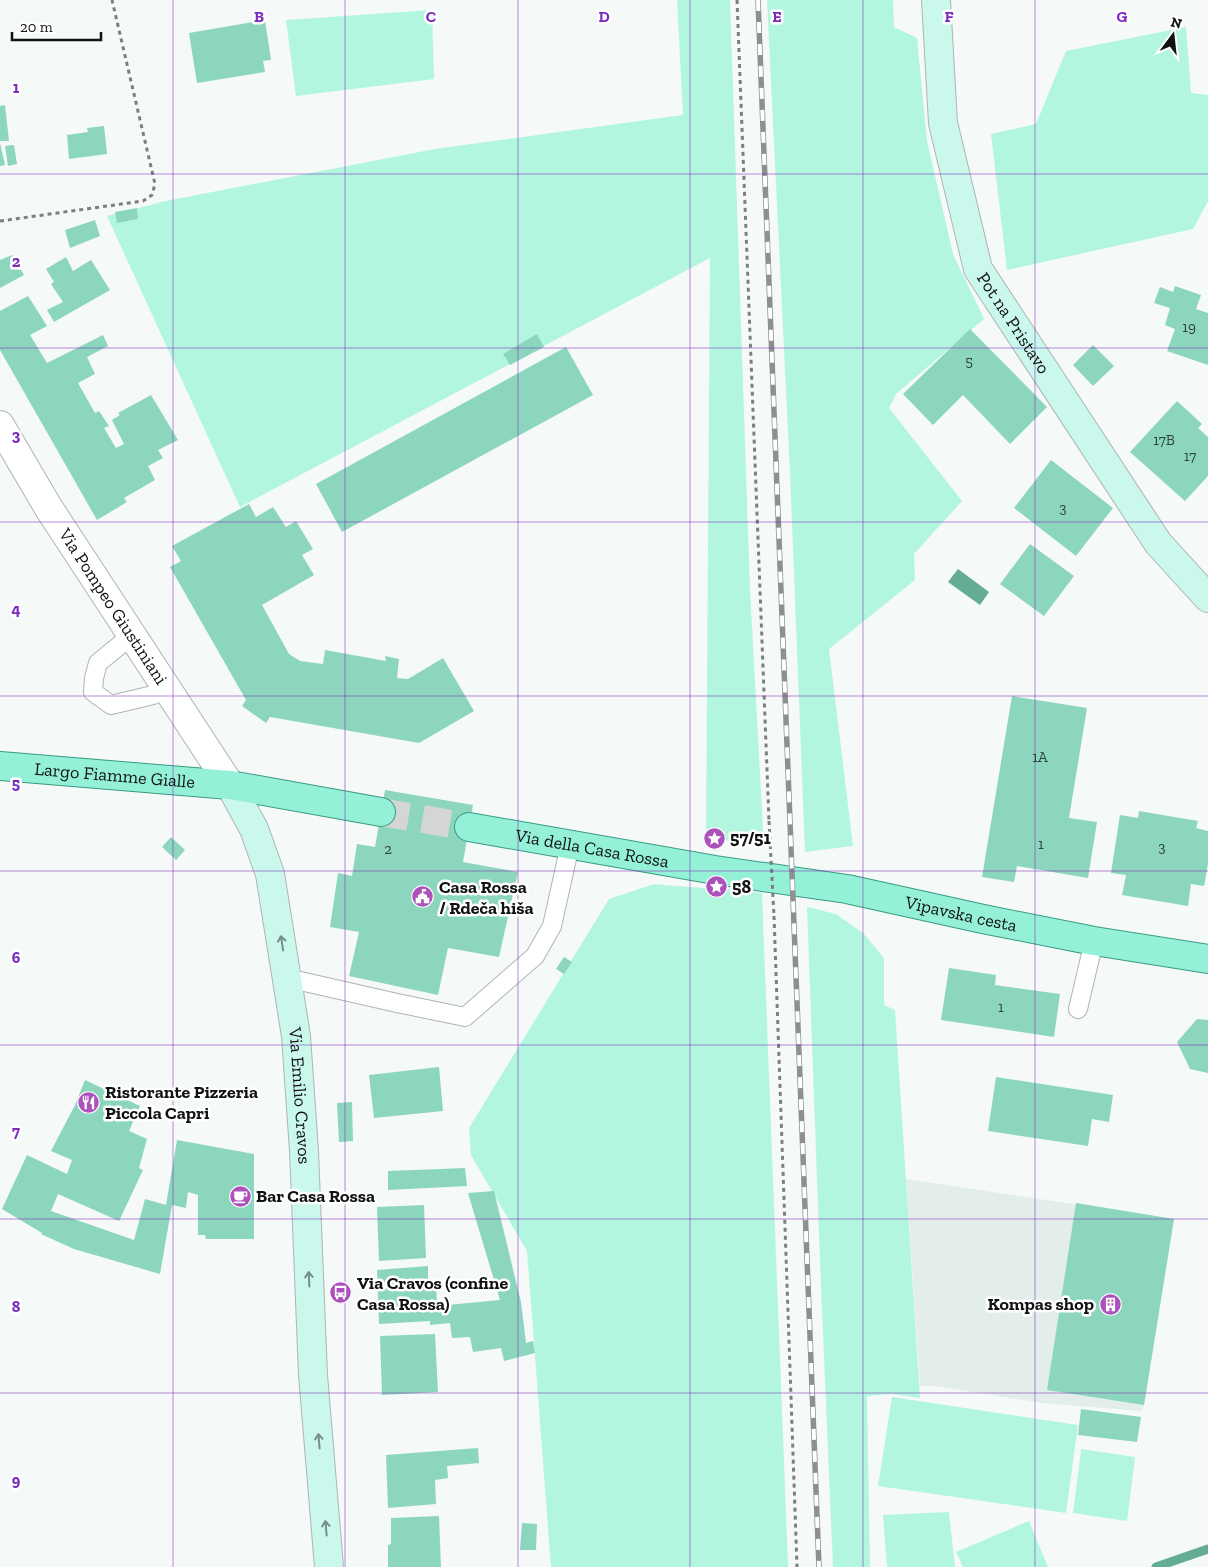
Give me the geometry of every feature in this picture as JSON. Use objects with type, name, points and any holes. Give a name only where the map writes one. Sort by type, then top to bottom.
[{"type":"main road","name":"Largo Fiamme Gialle","points":[[0,766],[230,785]]},
{"type":"main road","points":[[230,785],[381,812]]},
{"type":"main road","name":"Via della Casa Rossa","points":[[469,827],[715,870]]},
{"type":"main road","name":"Vipavska cesta","points":[[715,870],[847,889],[1094,941],[1208,959]]},
{"type":"street","name":"Pot na Pristavo","points":[[936,0],[943,123],[978,269],[1158,543],[1208,598]]},
{"type":"street","name":"Via Pompeo Giustiniani","points":[[0,425],[48,507],[230,785]]},
{"type":"street","name":"Via Emilio Cravos","points":[[230,785],[254,828],[270,874],[296,1036],[304,1141],[313,1375],[329,1567]]},
{"type":"lane","points":[[132,634],[98,664],[93,692],[111,705],[153,695],[165,686]]},
{"type":"lane","points":[[287,978],[465,1017],[535,956],[552,926],[570,845]]},
{"type":"lane","points":[[1078,1009],[1094,941]]},
{"type":"path","points":[[0,221],[143,201],[152,195],[155,184],[112,0]]},
{"type":"path","points":[[737,0],[774,916],[797,1567]]},
{"type":"shaded area","points":[[677,0],[730,0],[750,590],[764,848],[706,836],[710,258],[240,507],[107,216],[166,201],[435,149],[683,115]]},
{"type":"shaded area","points":[[767,0],[893,0],[894,27],[917,38],[927,141],[953,254],[984,319],[897,393],[889,408],[962,501],[914,554],[915,580],[829,649],[853,846],[805,852],[790,472]]},
{"type":"shaded area","points":[[432,10],[434,79],[296,96],[286,20]]},
{"type":"shaded area","points":[[1186,27],[1191,93],[1208,95],[1208,201],[1193,229],[1007,270],[991,134],[1036,124],[1066,51]]},
{"type":"shaded area","points":[[958,569],[989,592],[980,605],[948,582]]},
{"type":"shaded area","points":[[654,884],[762,893],[788,1567],[551,1567],[527,1251],[471,1155],[469,1128],[609,899]]},
{"type":"shaded area","points":[[807,907],[836,914],[863,933],[884,958],[884,1005],[895,1010],[920,1398],[891,1394],[867,1396],[870,1567],[833,1567]]},
{"type":"shaded area","points":[[906,1179],[1174,1219],[1144,1405],[1141,1411],[1042,1403],[935,1386],[920,1386]]},
{"type":"shaded area","points":[[892,1397],[1078,1425],[1066,1513],[878,1486]]},
{"type":"shaded area","points":[[1081,1449],[1135,1457],[1127,1521],[1073,1513]]},
{"type":"shaded area","points":[[949,1512],[955,1567],[887,1567],[883,1515]]},
{"type":"shaded area","points":[[1029,1521],[1048,1567],[963,1567],[956,1552]]},
{"type":"building","points":[[265,20],[271,60],[263,61],[265,72],[197,83],[189,33]]},
{"type":"building","points":[[5,105],[9,141],[0,141],[0,106]]},
{"type":"building","points":[[104,126],[107,154],[69,159],[67,135],[88,132],[87,128]]},
{"type":"building","points":[[0,143],[5,165],[0,166]]},
{"type":"building","points":[[14,145],[17,164],[8,166],[5,146]]},
{"type":"building","points":[[137,208],[138,219],[117,223],[115,212]]},
{"type":"building","points":[[95,220],[100,236],[70,248],[65,230]]},
{"type":"building","points":[[12,255],[24,275],[0,288],[0,260]]},
{"type":"building","points":[[66,257],[73,271],[91,260],[110,290],[54,322],[47,310],[63,302],[51,284],[54,282],[46,269]]},
{"type":"building","points":[[1175,286],[1201,295],[1196,309],[1208,313],[1208,365],[1167,351],[1175,329],[1165,325],[1170,308],[1154,303],[1160,287],[1173,292]]},
{"type":"building","points":[[28,296],[47,326],[30,335],[47,363],[103,335],[108,346],[87,357],[95,374],[78,383],[95,413],[99,411],[109,426],[104,428],[116,448],[124,444],[112,420],[120,415],[118,413],[151,395],[178,440],[158,450],[163,458],[148,466],[155,480],[124,498],[127,502],[97,520],[0,350],[0,311]]},
{"type":"building","points":[[970,329],[1047,407],[1010,444],[963,395],[933,425],[903,394]]},
{"type":"building","points":[[537,334],[544,347],[510,365],[503,354]]},
{"type":"building","points":[[1093,345],[1114,366],[1093,386],[1073,365]]},
{"type":"building","points":[[566,347],[593,395],[342,532],[316,484]]},
{"type":"building","points":[[1177,401],[1202,424],[1198,428],[1208,437],[1208,476],[1185,501],[1130,452]]},
{"type":"building","points":[[1051,460],[1113,508],[1076,556],[1014,508]]},
{"type":"building","points":[[249,504],[256,517],[273,507],[286,527],[296,521],[313,549],[302,555],[314,575],[262,605],[289,654],[300,661],[323,664],[325,650],[386,661],[385,656],[399,659],[397,678],[408,679],[443,658],[474,711],[419,743],[270,717],[266,723],[242,706],[246,700],[170,567],[181,561],[172,546]]},
{"type":"building","points":[[1030,544],[1074,576],[1044,616],[1000,584]]},
{"type":"building","points":[[1012,696],[1087,708],[1069,818],[1097,822],[1088,878],[1017,866],[1014,882],[982,877]]},
{"type":"building","name":"Casa Rossa / Rdeča hiša","points":[[385,790],[473,805],[463,862],[518,872],[499,957],[448,948],[438,995],[349,976],[359,932],[330,927],[338,873],[352,876],[357,844],[375,847]]},
{"type":"building","points":[[1139,811],[1198,821],[1196,828],[1208,831],[1208,864],[1204,886],[1191,884],[1188,906],[1122,895],[1126,875],[1111,873],[1120,815],[1138,818]]},
{"type":"building","points":[[171,837],[185,850],[176,860],[162,847]]},
{"type":"building","points":[[564,957],[572,962],[564,974],[556,969]]},
{"type":"building","points":[[949,968],[996,975],[995,985],[1060,994],[1054,1037],[941,1020]]},
{"type":"building","points":[[1197,1019],[1208,1020],[1208,1073],[1190,1069],[1177,1042]]},
{"type":"building","points":[[439,1067],[443,1111],[374,1118],[369,1075]]},
{"type":"building","points":[[996,1077],[1113,1095],[1109,1122],[1092,1119],[1088,1146],[988,1131]]},
{"type":"building","points":[[85,1080],[140,1106],[129,1131],[147,1139],[139,1168],[143,1170],[119,1221],[58,1194],[51,1211],[134,1240],[145,1199],[166,1205],[177,1140],[254,1154],[254,1239],[206,1239],[205,1235],[198,1235],[198,1195],[188,1192],[186,1208],[172,1205],[160,1274],[74,1249],[41,1234],[2,1209],[27,1155],[67,1174],[72,1160],[51,1151],[75,1105]]},
{"type":"building","points":[[352,1102],[353,1141],[339,1142],[337,1103]]},
{"type":"building","points":[[465,1168],[467,1186],[388,1190],[388,1171]]},
{"type":"building","points":[[494,1191],[521,1302],[526,1343],[533,1341],[535,1353],[504,1361],[501,1348],[473,1352],[470,1337],[452,1338],[450,1323],[430,1325],[430,1321],[379,1324],[377,1270],[428,1266],[428,1285],[436,1283],[437,1306],[500,1300],[468,1193]]},
{"type":"building","name":"Kompas shop","points":[[1076,1203],[1174,1219],[1144,1405],[1047,1390]]},
{"type":"building","points":[[424,1205],[426,1258],[379,1261],[377,1207]]},
{"type":"building","points":[[435,1334],[438,1392],[382,1395],[380,1336]]},
{"type":"building","points":[[1081,1409],[1141,1417],[1137,1442],[1078,1435]]},
{"type":"building","points":[[478,1448],[479,1463],[447,1466],[448,1478],[435,1480],[436,1504],[388,1508],[386,1455]]},
{"type":"building","points":[[439,1516],[441,1567],[388,1567],[388,1545],[391,1544],[391,1518]]},
{"type":"building","points":[[522,1523],[537,1524],[536,1550],[520,1550]]},
{"type":"waterway","points":[[1156,1567],[1208,1549]]},
{"type":"tunnel","points":[[381,812],[469,827]]},
{"type":"railway","points":[[758,0],[819,1567]]},
{"type":"place","name":"57/51","points":[[714,838]]},
{"type":"place","name":"58","points":[[716,887]]},
{"type":"place","name":"Casa Rossa / Rdeča hiša","points":[[423,897]]},
{"type":"place","name":"Ristorante Pizzeria Piccola Capri","points":[[89,1102]]},
{"type":"place","name":"Bar Casa Rossa","points":[[240,1196]]},
{"type":"place","name":"Via Cravos (confine Casa Rossa)","points":[[341,1293]]},
{"type":"place","name":"Kompas shop","points":[[1110,1304]]}]
